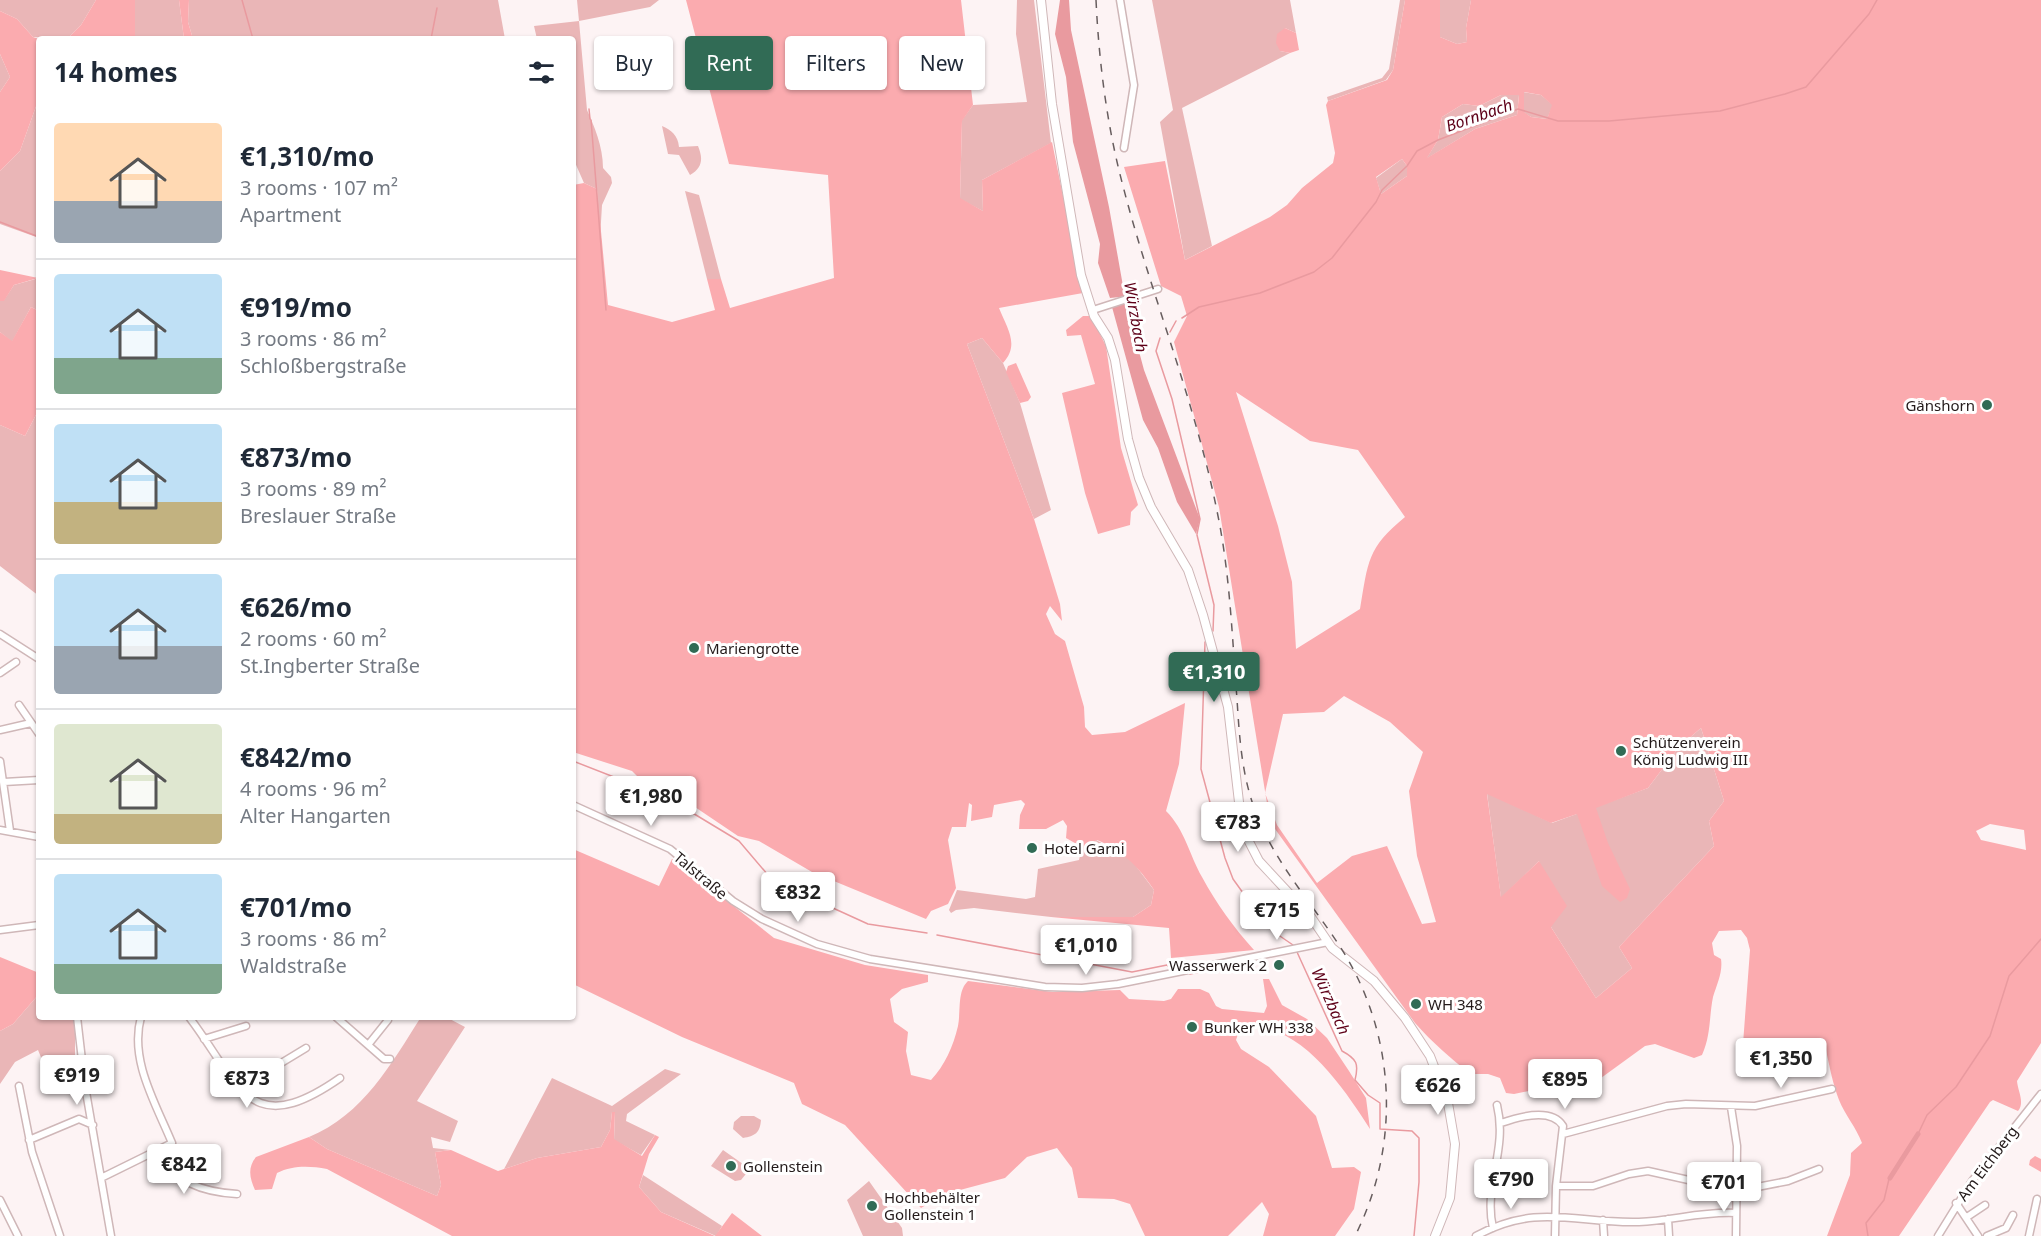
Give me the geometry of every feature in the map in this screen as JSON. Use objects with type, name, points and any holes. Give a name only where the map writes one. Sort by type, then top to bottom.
[{"type":"main road","points":[[1041,0],[1052,104],[1081,275],[1093,310],[1115,360],[1132,460],[1151,507],[1188,570],[1220,676],[1231,724],[1239,817],[1244,837],[1259,861],[1311,917],[1328,942],[1342,957],[1366,974],[1395,1005],[1430,1056],[1442,1084],[1452,1120],[1455,1159],[1447,1209],[1435,1236]]},
{"type":"street","points":[[1120,0],[1134,85],[1124,148]]},
{"type":"street","points":[[1093,310],[1158,289]]},
{"type":"street","points":[[0,634],[36,657]]},
{"type":"street","points":[[0,673],[16,662]]},
{"type":"street","points":[[19,705],[36,730]]},
{"type":"street","points":[[0,730],[31,723]]},
{"type":"street","points":[[0,761],[10,831]]},
{"type":"street","points":[[4,782],[36,780]]},
{"type":"street","name":"Talstraße","points":[[576,806],[670,849],[751,913],[799,937],[853,956],[1045,987],[1082,988],[1118,984],[1298,950],[1328,942]]},
{"type":"street","points":[[0,830],[36,836]]},
{"type":"street","points":[[0,930],[36,925]]},
{"type":"street","points":[[77,1020],[79,1047],[111,1236]]},
{"type":"street","points":[[101,1178],[172,1143],[140,1061],[137,1043],[141,1020]]},
{"type":"street","points":[[191,1020],[233,1081],[258,1102],[279,1108],[303,1100],[340,1078]]},
{"type":"street","points":[[339,1020],[384,1059],[390,1059]]},
{"type":"street","points":[[368,1045],[388,1020]]},
{"type":"street","points":[[204,1039],[246,1026]]},
{"type":"street","points":[[233,1081],[273,1068],[306,1048]]},
{"type":"street","points":[[19,1086],[29,1140],[60,1236]]},
{"type":"street","points":[[1563,1134],[1667,1106],[1686,1104],[1731,1107],[1765,1105],[1832,1089]]},
{"type":"street","name":"Am Eichberg","points":[[1938,1236],[1956,1203],[2041,1094]]},
{"type":"street","points":[[1493,1228],[1491,1197],[1501,1143],[1501,1123],[1497,1105]]},
{"type":"street","points":[[1731,1107],[1737,1146],[1736,1236]]},
{"type":"street","points":[[1501,1123],[1529,1115],[1555,1118],[1563,1126],[1556,1186],[1555,1236]]},
{"type":"street","points":[[29,1140],[79,1119],[93,1125]]},
{"type":"street","points":[[153,1152],[176,1176],[192,1186],[208,1191],[237,1194]]},
{"type":"street","points":[[1556,1186],[1593,1186],[1629,1174],[1648,1171],[1737,1190],[1781,1182],[1819,1169]]},
{"type":"street","points":[[2029,1236],[2037,1198]]},
{"type":"street","points":[[0,1200],[18,1236]]},
{"type":"street","points":[[1956,1203],[1978,1236]]},
{"type":"street","points":[[1967,1217],[1985,1205]]},
{"type":"street","points":[[1476,1236],[1493,1228],[1530,1218],[1555,1215],[1635,1222],[1700,1213],[1736,1213]]},
{"type":"street","points":[[1987,1236],[2006,1228],[2013,1215]]},
{"type":"street","points":[[1668,1218],[1669,1236]]},
{"type":"street","points":[[1603,1220],[1604,1236]]},
{"type":"shaded area","points":[[0,0],[96,0],[81,25],[70,36],[33,37],[17,19],[0,11]]},
{"type":"shaded area","points":[[96,0],[135,0],[135,36],[70,36],[81,25]]},
{"type":"shaded area","points":[[135,0],[179,0],[184,36],[135,36]]},
{"type":"shaded area","points":[[179,0],[189,0],[188,22],[192,36],[184,36]]},
{"type":"shaded area","points":[[189,0],[498,0],[504,36],[192,36],[188,22]]},
{"type":"shaded area","points":[[577,0],[659,0],[650,7],[579,21]]},
{"type":"shaded area","points":[[686,0],[961,0],[965,36],[899,36],[899,90],[971,90],[973,105],[962,121],[960,198],[983,211],[982,180],[1052,142],[1083,293],[999,308],[1011,343],[1011,350],[1003,363],[982,338],[967,344],[1034,519],[1060,604],[1062,621],[1050,606],[1046,614],[1055,634],[1065,641],[1084,707],[1085,727],[1092,735],[1125,732],[1185,703],[1179,764],[1166,811],[1182,834],[1213,896],[1254,950],[1171,958],[1169,928],[1051,917],[1133,917],[1151,905],[1154,890],[1136,867],[1115,849],[1097,840],[1082,847],[1066,838],[1067,826],[1063,820],[1046,829],[1019,829],[1020,815],[1025,804],[1021,800],[994,805],[992,817],[971,821],[972,805],[969,803],[966,827],[952,827],[948,840],[956,888],[948,904],[931,911],[926,919],[812,872],[759,841],[738,836],[689,803],[649,788],[632,771],[576,753],[576,184],[584,183],[597,189],[608,305],[672,322],[715,310],[707,279],[721,279],[730,308],[834,278],[828,175],[729,164],[710,90],[773,90],[773,36],[695,36]]},
{"type":"shaded area","points":[[1017,0],[1034,0],[1051,143],[982,180],[983,211],[960,199],[962,120],[973,105],[1027,102],[1016,34]]},
{"type":"shaded area","points":[[1060,0],[1069,0],[1071,30],[1109,207],[1126,303],[1144,370],[1200,519],[1196,534],[1177,502],[1158,448],[1143,420],[1112,307],[1121,302],[1120,297],[1110,298],[1098,263],[1100,244],[1073,142],[1066,77],[1055,34]]},
{"type":"shaded area","points":[[1152,0],[1290,0],[1296,33],[1285,28],[1280,51],[1290,53],[1182,108],[1212,246],[1185,260],[1160,122],[1173,110]]},
{"type":"shaded area","points":[[1400,0],[1405,0],[1393,70],[1386,80],[1328,101],[1327,97],[1382,78],[1389,69]]},
{"type":"shaded area","points":[[1405,0],[1440,0],[1440,37],[1457,44],[1467,42],[1466,28],[1471,0],[2041,0],[2041,1043],[2017,1081],[2021,1100],[2018,1111],[1993,1100],[1990,1102],[1899,1236],[1827,1236],[1850,1175],[1851,1153],[1862,1143],[1839,1100],[1826,1050],[1814,1045],[1805,1046],[1785,1064],[1774,1061],[1772,1041],[1758,1047],[1743,1044],[1750,950],[1747,938],[1741,930],[1719,931],[1712,943],[1714,955],[1721,959],[1721,969],[1702,1055],[1694,1058],[1655,1044],[1645,1046],[1601,1078],[1583,1084],[1558,1091],[1533,1090],[1514,1094],[1506,1093],[1500,1078],[1488,1074],[1471,1074],[1415,1023],[1270,822],[1266,794],[1277,825],[1317,883],[1352,856],[1387,846],[1422,924],[1436,922],[1417,856],[1409,791],[1423,752],[1390,722],[1344,696],[1324,712],[1283,714],[1265,792],[1219,507],[1174,342],[1187,316],[1181,296],[1161,286],[1124,167],[1165,161],[1185,260],[1270,217],[1287,205],[1302,188],[1333,163],[1335,153],[1326,105],[1328,101],[1387,80],[1393,70]],"holes":[[[1524,92],[1541,95],[1552,105],[1547,119],[1531,117],[1524,112]],[[1501,95],[1519,95],[1517,115],[1475,129],[1427,158],[1438,140],[1442,117],[1463,104],[1479,106]],[[1402,159],[1407,166],[1407,176],[1381,194],[1376,177]],[[1236,392],[1310,441],[1358,450],[1405,517],[1383,538],[1371,557],[1360,609],[1296,649],[1292,582],[1278,526]],[[1701,728],[1724,801],[1709,821],[1714,846],[1619,947],[1632,968],[1596,998],[1551,927],[1567,906],[1539,861],[1501,897],[1487,794],[1551,823],[1577,814],[1602,886],[1620,902],[1627,898],[1630,889],[1608,843],[1596,808],[1648,788],[1679,747]],[[1990,824],[2024,830],[2026,850],[1981,840],[1976,831]]]},
{"type":"shaded area","points":[[1440,0],[1471,0],[1466,28],[1467,42],[1457,44],[1440,37]]},
{"type":"shaded area","points":[[0,11],[17,19],[36,38],[36,106],[20,151],[0,171],[0,92],[10,77],[0,54]]},
{"type":"shaded area","points":[[579,21],[587,110],[600,144],[603,168],[611,177],[612,183],[602,205],[600,239],[597,189],[584,183],[576,165],[576,36],[536,36],[534,26]]},
{"type":"shaded area","points":[[1285,28],[1296,33],[1299,50],[1290,53],[1280,51],[1276,43],[1277,34]]},
{"type":"shaded area","points":[[0,54],[10,77],[0,92]]},
{"type":"shaded area","points":[[1523,92],[1541,95],[1553,105],[1547,119],[1531,117],[1523,112]]},
{"type":"shaded area","points":[[1501,95],[1519,95],[1517,115],[1475,129],[1426,159],[1438,140],[1442,117],[1463,104],[1479,106]]},
{"type":"shaded area","points":[[36,106],[36,237],[0,224],[0,171],[20,151]]},
{"type":"shaded area","points":[[662,126],[673,134],[679,147],[698,146],[701,155],[700,166],[690,175],[679,155],[668,154]]},
{"type":"shaded area","points":[[1402,159],[1407,166],[1407,176],[1381,194],[1376,178]]},
{"type":"shaded area","points":[[685,191],[699,195],[721,279],[707,279]]},
{"type":"shaded area","points":[[0,270],[36,278],[14,285],[4,301],[0,301]]},
{"type":"shaded area","points":[[36,279],[36,310],[31,307],[12,342],[0,332],[0,301],[4,300],[14,285]]},
{"type":"shaded area","points":[[31,307],[36,310],[36,415],[25,436],[0,425],[0,332],[12,341]]},
{"type":"shaded area","points":[[1083,316],[1091,316],[1106,346],[1121,448],[1138,505],[1131,512],[1130,525],[1098,534],[1085,493],[1062,393],[1095,384],[1081,335],[1067,336],[1066,330]]},
{"type":"shaded area","points":[[982,338],[1003,363],[1020,403],[1051,510],[1034,519],[967,344]]},
{"type":"shaded area","points":[[1016,363],[1031,397],[1028,401],[1020,403],[1006,372],[1008,366]]},
{"type":"shaded area","points":[[36,415],[36,594],[0,566],[0,425],[25,436]]},
{"type":"shaded area","points":[[1701,728],[1724,801],[1709,821],[1714,846],[1619,947],[1632,968],[1596,998],[1551,927],[1539,861],[1501,898],[1487,793],[1552,823],[1648,788],[1679,747]]},
{"type":"shaded area","points":[[1096,840],[1130,858],[1154,890],[1151,905],[1133,917],[1051,917],[974,908],[956,910],[951,913],[949,910],[957,890],[1026,899],[1035,897],[1038,869],[1079,860],[1082,847]]},
{"type":"shaded area","points":[[576,850],[659,886],[674,859],[774,938],[865,965],[928,975],[928,982],[902,989],[890,999],[894,1022],[908,1032],[906,1051],[911,1075],[931,1080],[944,1062],[954,1041],[962,990],[968,981],[1053,992],[1120,990],[1129,999],[1164,1001],[1171,999],[1178,989],[1200,989],[1209,993],[1216,1006],[1222,1009],[1264,1013],[1267,1006],[1263,979],[1269,979],[1282,1005],[1307,1019],[1327,1038],[1366,1098],[1370,1129],[1332,1076],[1298,1043],[1279,1033],[1259,1028],[1239,1031],[1236,1040],[1241,1049],[1269,1067],[1316,1116],[1332,1168],[1354,1167],[1361,1172],[1354,1209],[1335,1236],[1263,1236],[1269,1214],[1262,1202],[1228,1236],[1145,1236],[1130,1204],[1114,1199],[1078,1198],[1072,1168],[1057,1148],[1027,1157],[1005,1178],[945,1194],[921,1208],[845,1125],[802,1104],[794,1083],[682,1037],[576,985]]},
{"type":"shaded area","points":[[0,957],[36,972],[36,997],[13,1024],[0,1031]]},
{"type":"shaded area","points":[[36,997],[36,1020],[75,1020],[75,1060],[45,1067],[38,1050],[15,1062],[0,1084],[0,1031],[13,1024]]},
{"type":"shaded area","points":[[419,1020],[452,1020],[465,1027],[417,1101],[458,1121],[450,1142],[431,1137],[433,1148],[451,1150],[435,1152],[441,1185],[437,1196],[327,1149],[309,1137],[345,1116],[387,1070]]},
{"type":"shaded area","points":[[665,1069],[681,1074],[627,1114],[626,1121],[655,1135],[641,1155],[614,1140],[615,1113],[612,1112],[610,1130],[601,1147],[537,1158],[504,1169],[552,1078],[612,1106]]},
{"type":"shaded area","points":[[612,1112],[615,1112],[614,1139],[642,1156],[655,1135],[659,1137],[649,1154],[639,1187],[661,1212],[715,1236],[452,1236],[327,1169],[302,1167],[283,1170],[277,1173],[272,1189],[255,1190],[251,1178],[250,1169],[256,1157],[309,1137],[327,1149],[437,1196],[441,1185],[435,1152],[451,1150],[498,1171],[537,1158],[601,1147],[610,1130]]},
{"type":"shaded area","points":[[741,1116],[754,1116],[761,1120],[756,1133],[743,1138],[733,1129],[734,1122]]},
{"type":"shaded area","points":[[723,1150],[750,1169],[741,1180],[735,1181],[711,1166]]},
{"type":"shaded area","points":[[2035,1156],[2041,1159],[2041,1172],[2029,1165],[2030,1160]]},
{"type":"shaded area","points":[[643,1175],[722,1226],[716,1236],[661,1212],[639,1187]]},
{"type":"shaded area","points":[[869,1181],[902,1228],[903,1236],[863,1236],[847,1200]]},
{"type":"shaded area","points":[[732,1213],[762,1236],[715,1236]]},
{"type":"waterway","points":[[242,0],[252,36]]},
{"type":"waterway","name":"Bornbach","points":[[1182,318],[1199,307],[1260,293],[1314,272],[1332,258],[1376,202],[1382,190],[1407,166],[1417,151],[1438,140],[1518,109],[1558,121],[1609,121],[1720,111],[1785,94],[1806,87],[1869,14],[1877,0]]},
{"type":"waterway","points":[[432,36],[437,8]]},
{"type":"waterway","points":[[589,109],[590,119]]},
{"type":"waterway","points":[[591,120],[606,310]]},
{"type":"waterway","points":[[0,222],[36,236]]},
{"type":"waterway","name":"Bornbach","points":[[1170,332],[1176,321]]},
{"type":"waterway","name":"Bornbach","points":[[1160,338],[1156,351],[1172,399],[1200,519],[1197,534]]},
{"type":"waterway","name":"Würzbach","points":[[1197,535],[1214,605],[1213,631]]},
{"type":"waterway","name":"Würzbach","points":[[1205,642],[1201,769],[1225,858],[1233,879],[1251,904],[1274,932],[1293,945]]},
{"type":"waterway","points":[[576,762],[660,795],[691,812],[739,841],[768,875],[789,888],[868,924],[927,933]]},
{"type":"waterway","points":[[937,935],[1132,972],[1167,965],[1170,968],[1188,963]]},
{"type":"waterway","points":[[1918,1134],[1927,1115],[1956,1087],[1990,1036],[2009,976],[2041,939]]},
{"type":"waterway","name":"Würzbach","points":[[1297,952],[1342,1051],[1356,1062],[1355,1080],[1368,1095],[1380,1103],[1380,1129],[1412,1131],[1419,1138],[1419,1182],[1414,1236]]},
{"type":"waterway","points":[[1190,974],[1260,960]]},
{"type":"waterway","points":[[1890,1178],[1918,1134]]},
{"type":"waterway","points":[[1868,1236],[1866,1223],[1884,1200],[1889,1179]]},
{"type":"railway","points":[[1096,0],[1105,94],[1117,163],[1146,267],[1197,429],[1217,511],[1228,581],[1241,747],[1250,795],[1257,816],[1277,855],[1339,945],[1358,979],[1372,1014],[1382,1051],[1386,1088],[1386,1126],[1380,1164],[1370,1200],[1355,1236]]},
{"type":"place","name":"Gänshorn","points":[[1987,405]]},
{"type":"place","name":"Mariengrotte","points":[[694,648]]},
{"type":"place","name":"Schützenverein König Ludwig III","points":[[1621,751]]},
{"type":"place","name":"Hotel Garni","points":[[1032,848]]},
{"type":"place","name":"Wasserwerk 2","points":[[1279,965]]},
{"type":"place","name":"WH 348","points":[[1416,1004]]},
{"type":"place","name":"Bunker WH 338","points":[[1192,1027]]},
{"type":"place","name":"Gollenstein","points":[[731,1166]]},
{"type":"place","name":"Hochbehälter Gollenstein 1","points":[[872,1206]]}]
